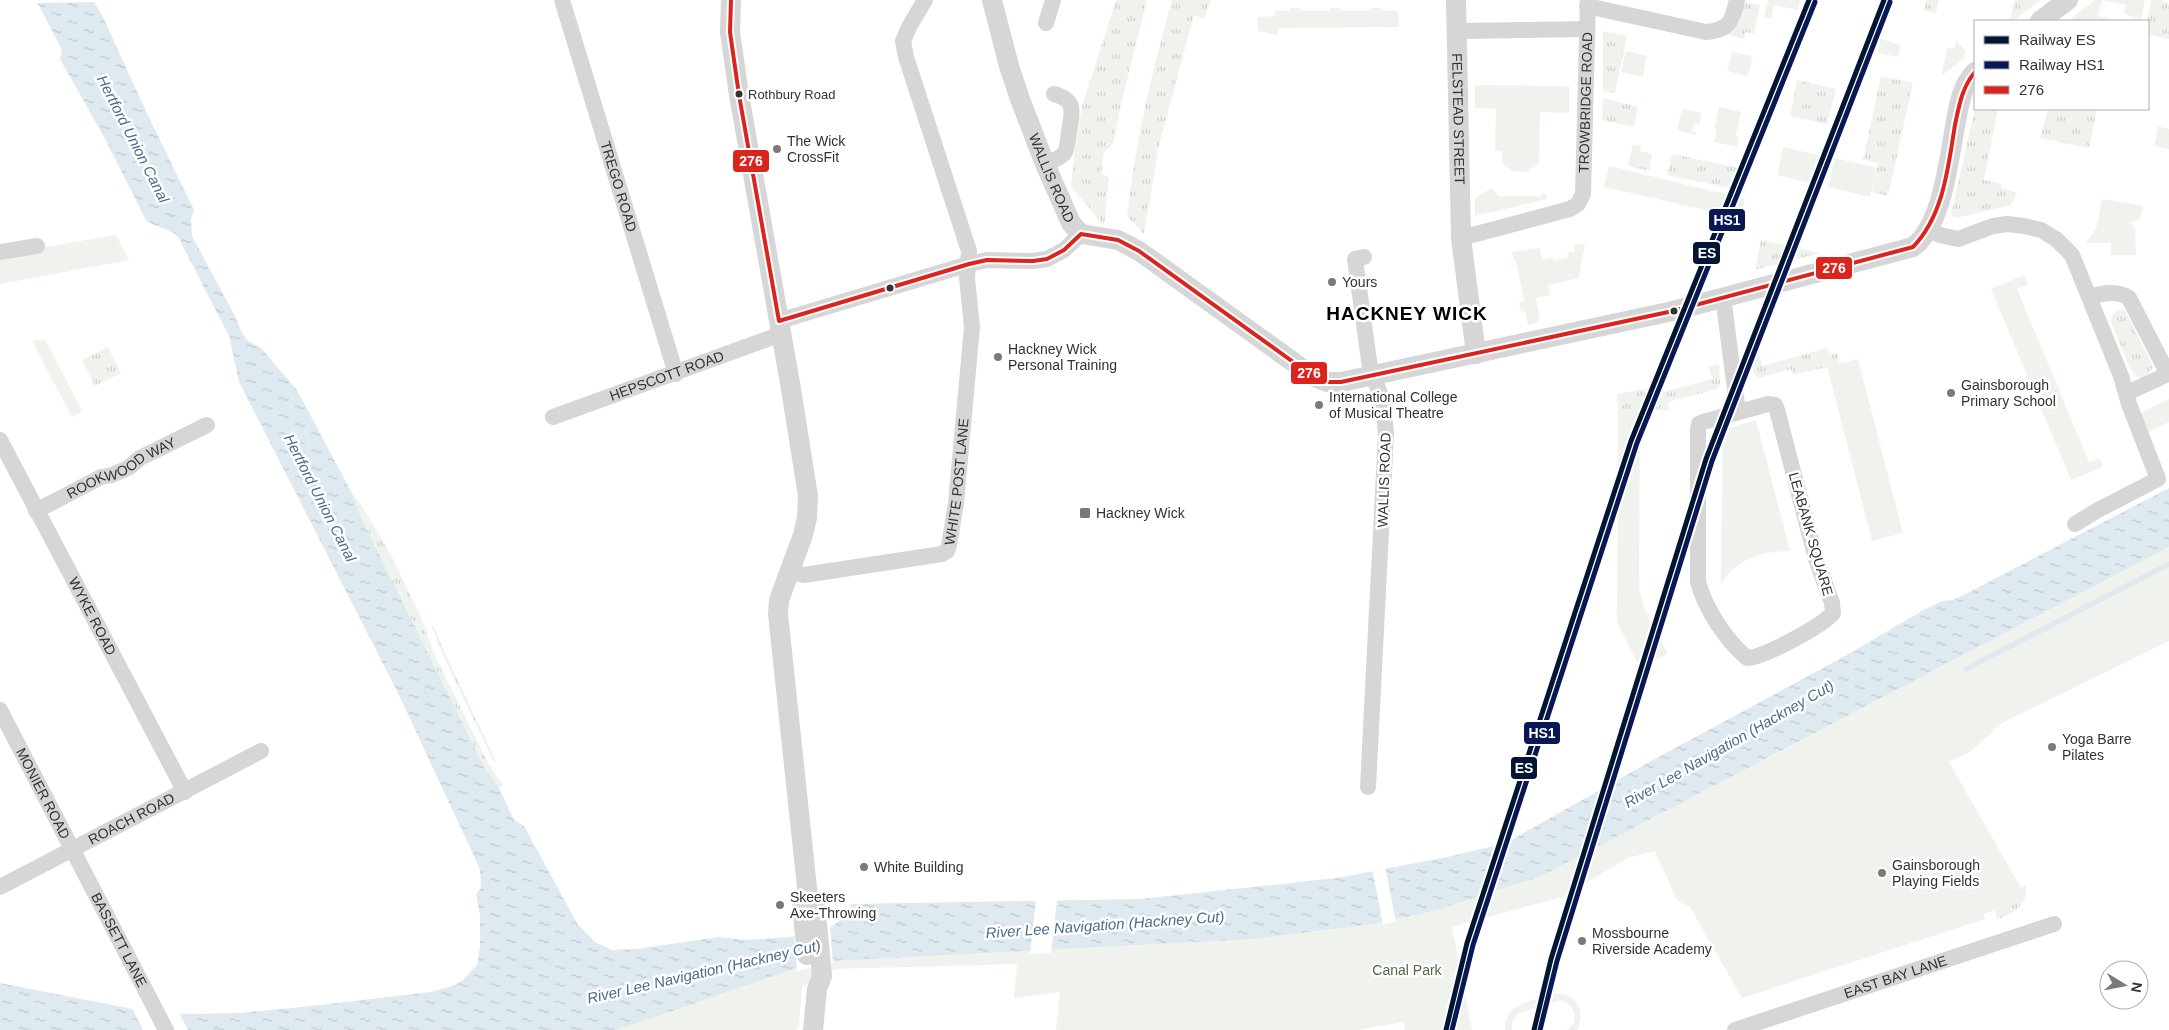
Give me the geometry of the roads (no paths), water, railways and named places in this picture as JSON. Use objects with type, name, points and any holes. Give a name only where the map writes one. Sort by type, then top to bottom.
[{"type":"street","name":"TREGO ROAD","points":[[562,0],[676,374]]},
{"type":"street","points":[[731,0],[730,32],[738,95],[808,496],[806,526],[779,600],[778,614],[808,897],[815,904],[811,928],[816,981],[813,1030]]},
{"type":"street","name":"WHITE POST LANE","points":[[790,572],[804,575],[942,554],[947,551],[956,503],[972,327],[967,278],[969,251],[906,57],[903,41],[924,0]]},
{"type":"street","name":"WALLIS ROAD","points":[[992,0],[1009,66],[1045,164],[1071,223],[1082,234],[1118,240],[1139,250],[1314,377],[1327,382],[1334,382],[1371,375],[1380,387],[1384,402],[1386,434],[1368,787]]},
{"type":"street","points":[[1046,23],[1053,0]]},
{"type":"street","name":"FELSTEAD STREET","points":[[1456,0],[1461,238],[1476,354]]},
{"type":"street","points":[[1588,3],[1706,32],[1716,31],[1728,26],[1733,17],[1737,0]]},
{"type":"street","points":[[2041,20],[2068,0]]},
{"type":"street","name":"TROWBRIDGE ROAD","points":[[1461,238],[1570,209],[1578,204],[1583,194],[1588,3]]},
{"type":"street","points":[[1456,31],[1587,29]]},
{"type":"street","points":[[1364,257],[1355,259],[1371,375],[1596,329],[1913,247],[1924,240],[1930,230],[1937,210],[1963,90],[1974,74]]},
{"type":"street","points":[[1045,164],[1060,157],[1066,151],[1072,111],[1069,101],[1063,96],[1054,94]]},
{"type":"street","points":[[1930,230],[1940,235],[1958,239],[1993,226],[2007,224],[2041,230],[2056,239],[2072,256],[2090,297],[2158,479],[2098,510],[2076,524]]},
{"type":"street","name":"HEPSCOTT ROAD","points":[[553,417],[676,374],[780,327],[968,264],[994,260],[1047,258],[1064,250],[1082,234]]},
{"type":"street","points":[[0,252],[36,246]]},
{"type":"street","points":[[2090,297],[2112,293],[2124,294],[2129,298],[2165,356],[2168,374],[2127,393]]},
{"type":"street","points":[[1723,297],[1738,412]]},
{"type":"street","name":"LEABANK SQUARE","points":[[1768,404],[1775,405],[1820,574],[1832,603],[1832,613],[1826,621],[1755,658],[1747,658],[1741,653],[1720,627],[1704,601],[1697,577],[1699,424],[1738,412],[1768,404]]},
{"type":"street","name":"ROOKWOOD WAY","points":[[36,511],[102,477],[112,476],[132,466],[140,458],[206,425]]},
{"type":"street","name":"WYKE ROAD","points":[[0,440],[185,792]]},
{"type":"street","name":"MONIER ROAD","points":[[0,710],[72,850]]},
{"type":"street","name":"ROACH ROAD","points":[[0,887],[261,751]]},
{"type":"street","name":"BASSETT LANE","points":[[72,850],[166,1030]]},
{"type":"street","name":"EAST BAY LANE","points":[[1735,1030],[1767,1025],[2054,924]]},
{"type":"water","points":[[36,0],[93,0],[103,17],[194,210],[191,219],[192,236],[235,316],[242,333],[247,340],[261,348],[297,390],[355,499],[358,511],[483,765],[499,788],[514,820],[524,826],[578,925],[595,942],[612,950],[636,949],[719,937],[746,940],[790,937],[831,927],[842,919],[852,904],[1140,899],[1337,878],[1452,856],[1506,843],[1653,760],[1845,656],[1922,611],[1942,601],[1954,600],[2169,488],[2169,547],[1542,876],[1430,912],[1373,924],[1256,939],[836,961],[791,970],[614,1030],[0,1030],[0,983],[153,1013],[237,1013],[431,992],[452,986],[463,980],[477,965],[480,947],[480,915],[476,894],[481,888],[480,869],[398,693],[239,382],[229,336],[178,237],[146,220],[104,137],[60,59],[62,50]]},
{"type":"waterway","points":[[1966,669],[2169,564]]},
{"type":"rail line","name":"ES","points":[[1446,1030],[1467,943],[1631,441],[1809,0]]},
{"type":"rail line","name":"ES","points":[[1534,1030],[1551,959],[1706,459],[1884,0]]},
{"type":"rail line","name":"HS1","points":[[1452,1030],[1473,945],[1637,443],[1815,2]]},
{"type":"rail line","name":"HS1","points":[[1540,1030],[1557,961],[1712,461],[1890,2]]},
{"type":"place","name":"Rothbury Road","points":[[739,94]]},
{"type":"place","name":"The Wick CrossFit","points":[[777,149]]},
{"type":"place","name":"Yours","points":[[1332,282]]},
{"type":"place","name":"Hackney Wick Personal Training","points":[[998,357]]},
{"type":"place","name":"Gainsborough Primary School","points":[[1951,393]]},
{"type":"place","name":"International College of Musical Theatre","points":[[1319,405]]},
{"type":"place","name":"Hackney Wick","points":[[1085,513]]},
{"type":"place","name":"Yoga Barre Pilates","points":[[2052,747]]},
{"type":"place","name":"White Building","points":[[864,867]]},
{"type":"place","name":"Gainsborough Playing Fields","points":[[1882,873]]},
{"type":"place","name":"Skeeters Axe-Throwing","points":[[780,905]]},
{"type":"place","name":"Mossbourne Riverside Academy","points":[[1582,941]]},
{"type":"district","name":"HACKNEY WICK","points":[[1407,313]]},
{"type":"water label","name":"Hertford Union Canal","points":[[133,139]]},
{"type":"water label","name":"Hertford Union Canal","points":[[320,498]]},
{"type":"water label","name":"River Lee Navigation (Hackney Cut)","points":[[1729,744]]},
{"type":"water label","name":"River Lee Navigation (Hackney Cut)","points":[[1105,925]]},
{"type":"water label","name":"River Lee Navigation (Hackney Cut)","points":[[704,972]]},
{"type":"park label","name":"Canal Park","points":[[1407,970]]}]
